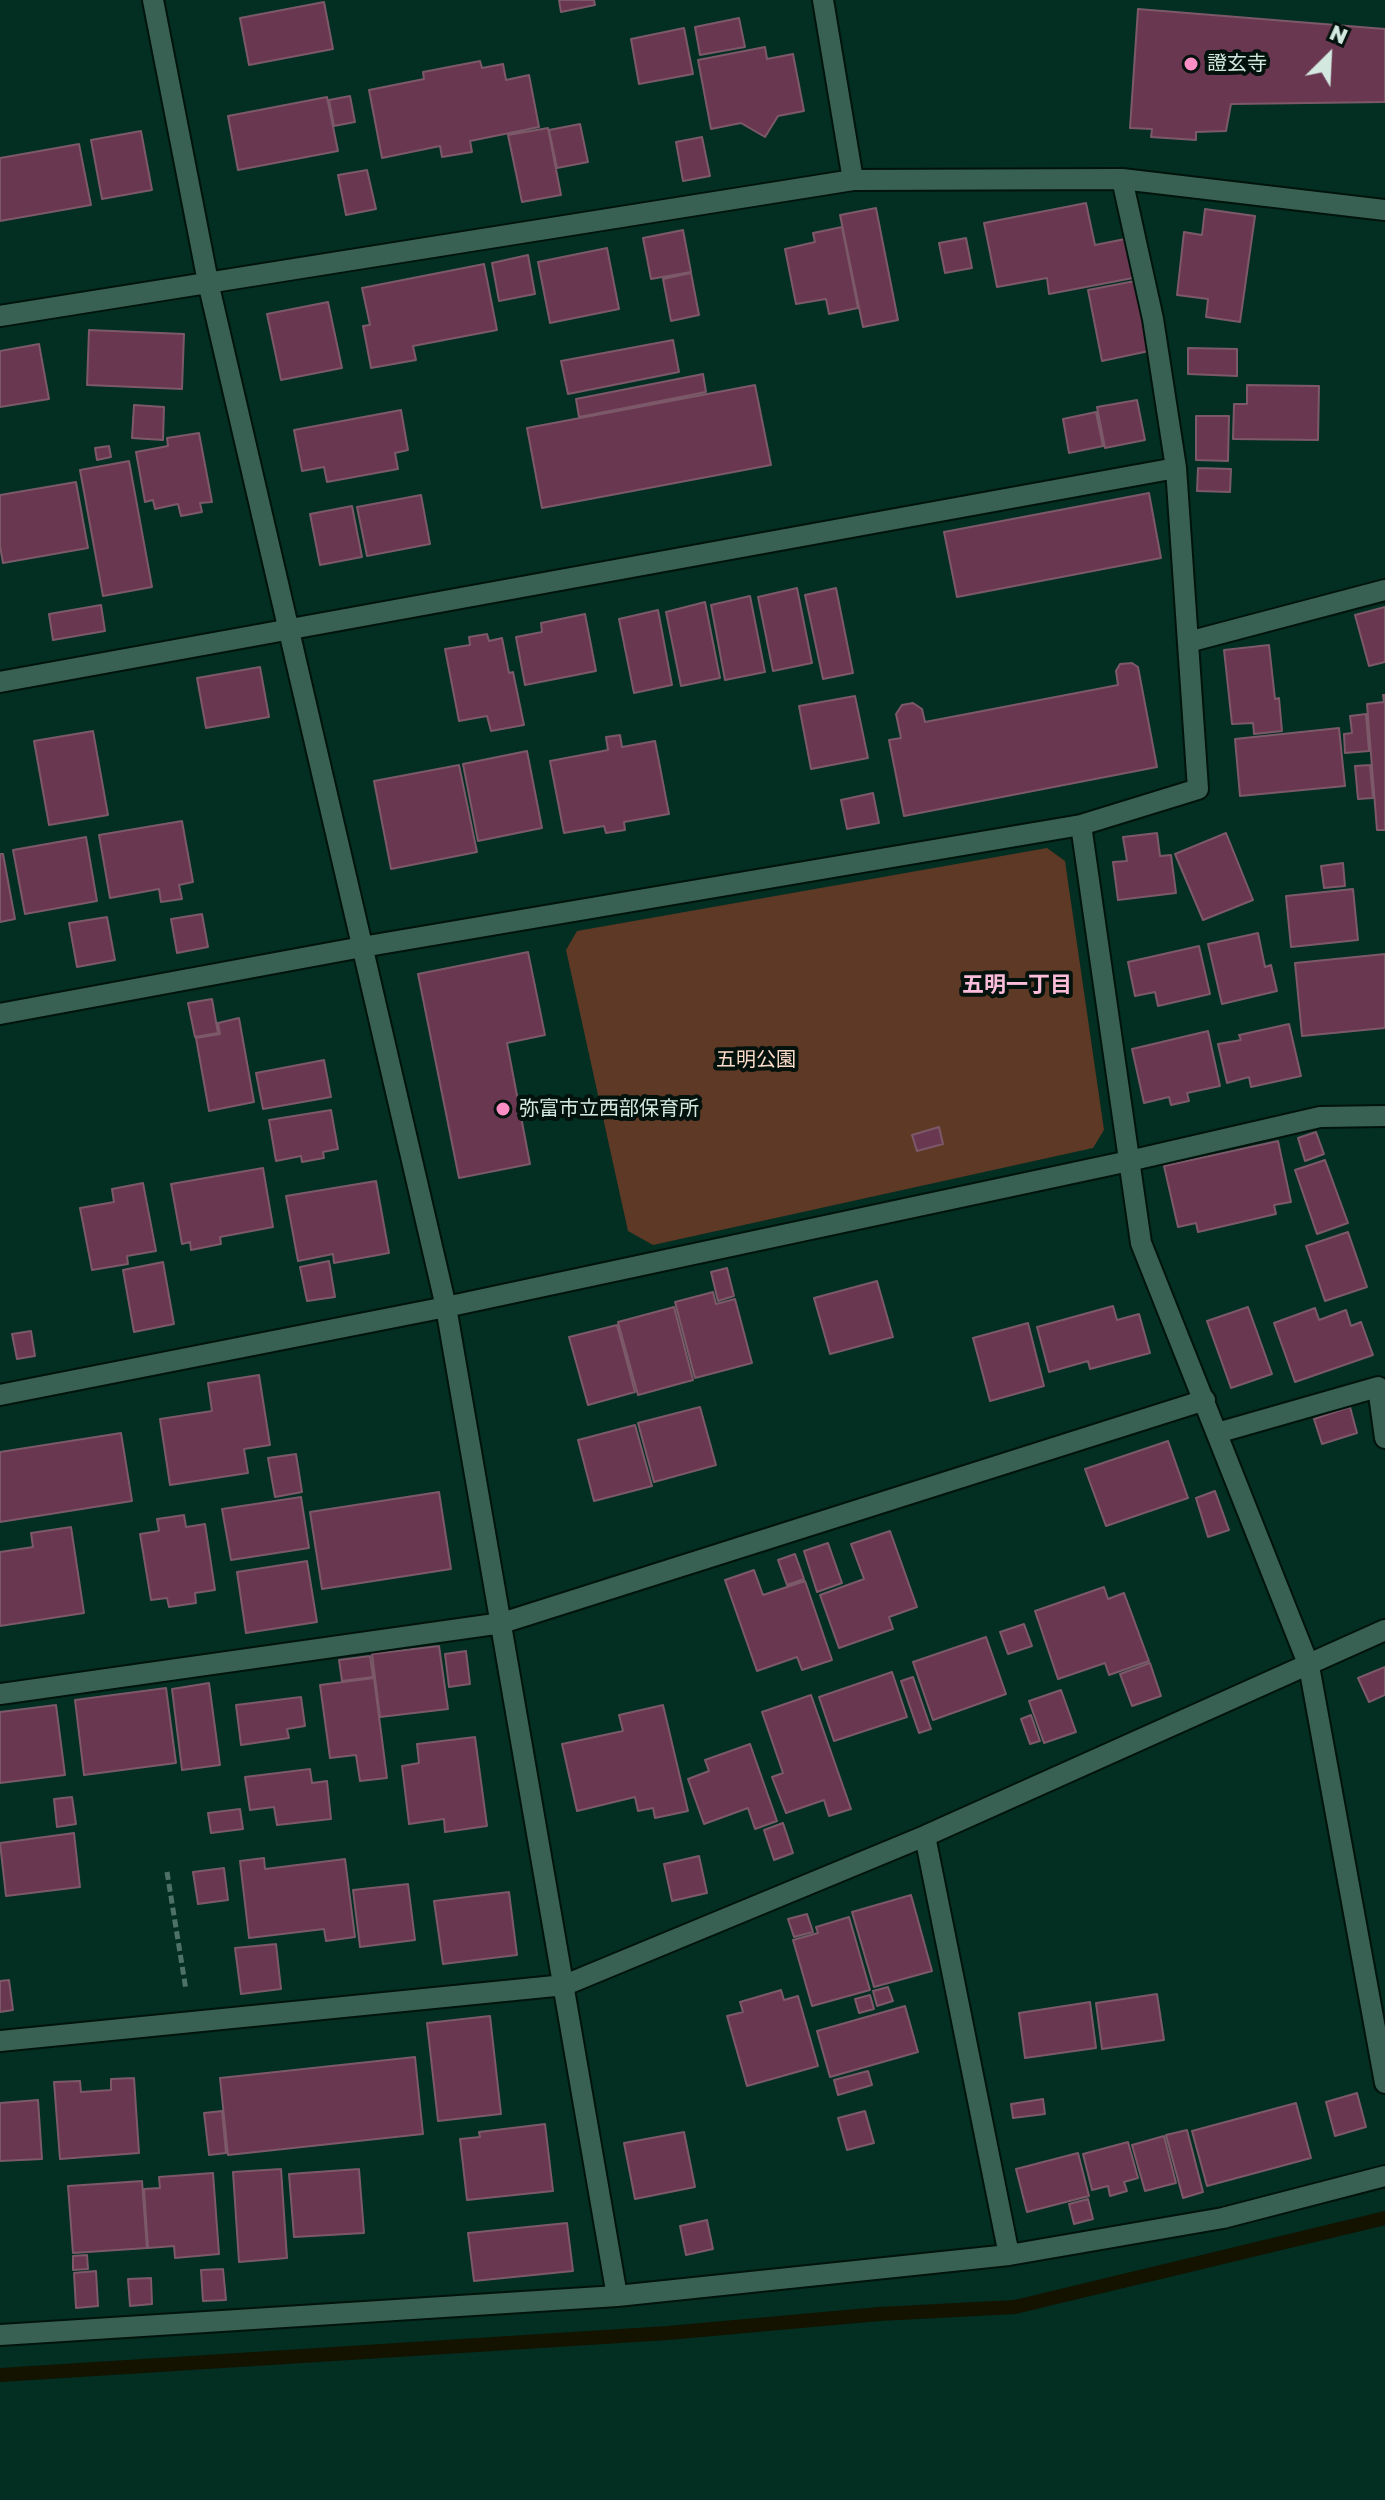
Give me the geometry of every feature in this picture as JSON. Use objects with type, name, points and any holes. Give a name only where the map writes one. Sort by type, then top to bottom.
[{"type":"street","points":[[153,0],[208,282],[446,1307],[617,2296]]},
{"type":"street","points":[[823,0],[853,180]]},
{"type":"street","points":[[0,316],[853,180],[1122,179],[1385,210]]},
{"type":"street","points":[[0,1014],[362,947],[1081,825],[1198,789],[1176,468],[1153,319],[1122,179]]},
{"type":"street","points":[[0,682],[1176,468]]},
{"type":"street","points":[[1188,642],[1385,590]]},
{"type":"street","points":[[1081,825],[1141,1243],[1309,1666],[1385,2083]]},
{"type":"street","points":[[0,1395],[446,1307],[1129,1161],[1320,1117],[1385,1116]]},
{"type":"street","points":[[1217,1433],[1378,1387],[1385,1438]]},
{"type":"street","points":[[0,1694],[502,1623],[1205,1400]]},
{"type":"street","points":[[0,2041],[565,1985],[925,1836],[1385,1630]]},
{"type":"street","points":[[925,1836],[1009,2255]]},
{"type":"street","points":[[0,2335],[617,2296],[1009,2255],[1223,2218],[1385,2176]]},
{"type":"path","points":[[167,1872],[192,2021]]},
{"type":"green space","name":"五明公園","points":[[1047,848],[1065,861],[1104,1130],[1093,1148],[653,1245],[628,1231],[566,950],[577,931]]},
{"type":"building","points":[[559,0],[594,0],[595,5],[561,12]]},
{"type":"building","points":[[324,2],[333,49],[249,65],[240,18]]},
{"type":"building","name":"證玄寺","points":[[1138,9],[1385,29],[1385,102],[1231,104],[1226,131],[1196,132],[1196,140],[1151,137],[1152,129],[1130,128]]},
{"type":"building","points":[[739,18],[745,47],[700,55],[695,27]]},
{"type":"building","points":[[684,28],[693,74],[639,84],[631,39]]},
{"type":"building","points":[[765,47],[767,59],[793,54],[804,111],[778,116],[765,137],[741,123],[711,129],[698,60]]},
{"type":"building","points":[[480,61],[482,68],[503,64],[506,80],[529,75],[539,127],[470,141],[472,152],[442,157],[440,146],[382,158],[369,90],[424,79],[423,72]]},
{"type":"building","points":[[350,96],[355,122],[334,126],[329,100]]},
{"type":"building","points":[[327,97],[338,151],[238,170],[228,116]]},
{"type":"building","points":[[580,124],[588,162],[557,168],[549,130]]},
{"type":"building","points":[[548,128],[561,195],[522,202],[508,135]]},
{"type":"building","points":[[141,131],[152,190],[102,199],[91,140]]},
{"type":"building","points":[[702,137],[710,176],[683,181],[676,142]]},
{"type":"building","points":[[79,144],[91,205],[0,221],[0,158]]},
{"type":"building","points":[[367,170],[376,209],[346,215],[338,175]]},
{"type":"building","points":[[1086,203],[1095,245],[1125,239],[1133,278],[1049,294],[1047,278],[997,287],[984,223]]},
{"type":"building","points":[[876,208],[898,320],[863,327],[840,215]]},
{"type":"building","points":[[1205,209],[1255,216],[1240,322],[1206,317],[1208,299],[1177,295],[1184,232],[1202,235]]},
{"type":"building","points":[[842,227],[858,308],[829,314],[826,299],[796,304],[785,249],[815,242],[813,233]]},
{"type":"building","points":[[683,230],[691,272],[651,279],[643,238]]},
{"type":"building","points":[[966,238],[972,268],[945,273],[939,243]]},
{"type":"building","points":[[607,248],[619,309],[550,323],[538,262]]},
{"type":"building","points":[[528,255],[535,294],[499,301],[492,263]]},
{"type":"building","points":[[484,264],[497,330],[413,346],[416,360],[371,368],[363,326],[370,325],[362,288]]},
{"type":"building","points":[[691,273],[699,315],[671,321],[663,279]]},
{"type":"building","points":[[1135,281],[1149,351],[1102,361],[1088,290]]},
{"type":"building","points":[[328,302],[342,368],[281,380],[267,314]]},
{"type":"building","points":[[89,330],[184,334],[182,389],[87,385]]},
{"type":"building","points":[[673,340],[679,372],[568,394],[561,361]]},
{"type":"building","points":[[39,344],[49,399],[0,407],[0,351]]},
{"type":"building","points":[[1188,348],[1237,349],[1237,376],[1188,374]]},
{"type":"building","points":[[703,374],[706,392],[579,417],[576,399]]},
{"type":"building","points":[[755,385],[771,465],[542,508],[527,428]]},
{"type":"building","points":[[1247,385],[1319,386],[1318,440],[1233,439],[1234,404],[1247,404]]},
{"type":"building","points":[[1137,400],[1145,440],[1105,448],[1097,407]]},
{"type":"building","points":[[134,405],[164,407],[163,440],[132,438]]},
{"type":"building","points":[[401,410],[408,450],[395,453],[398,469],[327,482],[324,467],[302,471],[294,430]]},
{"type":"building","points":[[1096,412],[1103,446],[1069,453],[1063,419]]},
{"type":"building","points":[[1196,416],[1229,416],[1228,461],[1196,460]]},
{"type":"building","points":[[199,433],[212,502],[200,503],[202,512],[181,516],[178,504],[155,509],[153,500],[145,502],[136,452],[168,446],[167,438]]},
{"type":"building","points":[[109,446],[111,457],[97,460],[95,448]]},
{"type":"building","points":[[129,461],[152,587],[103,596],[80,470]]},
{"type":"building","points":[[1198,468],[1231,469],[1230,492],[1197,491]]},
{"type":"building","points":[[76,482],[88,548],[3,563],[0,495]]},
{"type":"building","points":[[1149,493],[1161,558],[957,597],[944,532]]},
{"type":"building","points":[[421,495],[430,544],[367,556],[357,507]]},
{"type":"building","points":[[352,506],[362,557],[320,565],[310,514]]},
{"type":"building","points":[[797,588],[812,663],[773,671],[758,597]]},
{"type":"building","points":[[836,588],[853,673],[823,679],[805,595]]},
{"type":"building","points":[[750,596],[765,672],[725,680],[711,605]]},
{"type":"building","points":[[705,602],[720,678],[681,686],[666,612]]},
{"type":"building","points":[[101,605],[105,631],[53,640],[49,614]]},
{"type":"building","points":[[1385,607],[1385,662],[1369,666],[1355,615]]},
{"type":"building","points":[[658,610],[672,685],[634,693],[619,619]]},
{"type":"building","points":[[585,614],[596,671],[525,685],[516,637],[542,632],[541,623]]},
{"type":"building","points":[[487,634],[489,641],[502,638],[524,725],[491,731],[487,716],[459,721],[445,649],[470,645],[469,637]]},
{"type":"building","points":[[1269,645],[1282,731],[1254,734],[1253,723],[1232,724],[1224,650]]},
{"type":"building","points":[[1132,663],[1138,667],[1157,767],[904,816],[889,740],[901,738],[896,714],[902,705],[913,703],[922,709],[925,722],[1118,685],[1116,671],[1120,664]]},
{"type":"building","points":[[260,667],[269,717],[206,728],[197,678]]},
{"type":"building","points":[[1385,695],[1385,830],[1377,830],[1367,704],[1384,702]]},
{"type":"building","points":[[855,696],[868,758],[811,769],[799,706]]},
{"type":"building","points":[[1366,714],[1369,751],[1345,753],[1344,734],[1352,733],[1350,716]]},
{"type":"building","points":[[1339,728],[1345,786],[1240,796],[1235,739]]},
{"type":"building","points":[[93,731],[108,815],[49,825],[34,741]]},
{"type":"building","points":[[620,735],[622,747],[655,741],[669,814],[624,822],[625,830],[606,833],[604,826],[564,833],[550,761],[608,750],[606,737]]},
{"type":"building","points":[[527,751],[542,828],[478,841],[463,764]]},
{"type":"building","points":[[459,765],[477,852],[391,869],[374,781]]},
{"type":"building","points":[[1370,765],[1373,798],[1358,799],[1355,766]]},
{"type":"building","points":[[873,793],[879,823],[847,829],[841,800]]},
{"type":"building","points":[[182,821],[193,882],[179,885],[182,899],[161,902],[159,889],[110,898],[99,835]]},
{"type":"building","points":[[1157,833],[1160,856],[1171,855],[1176,893],[1118,900],[1113,862],[1127,861],[1123,837]]},
{"type":"building","points":[[1226,833],[1253,900],[1203,920],[1175,854]]},
{"type":"building","points":[[86,837],[97,901],[25,914],[13,850]]},
{"type":"building","points":[[0,854],[3,854],[15,919],[0,922]]},
{"type":"building","points":[[1343,863],[1345,886],[1324,888],[1321,866]]},
{"type":"building","points":[[1353,889],[1358,940],[1291,947],[1286,896]]},
{"type":"building","points":[[202,914],[208,947],[177,953],[171,919]]},
{"type":"building","points":[[107,917],[115,960],[77,967],[69,923]]},
{"type":"building","points":[[1258,933],[1265,967],[1271,965],[1277,991],[1222,1004],[1208,944]]},
{"type":"building","points":[[1199,946],[1210,994],[1158,1006],[1155,992],[1135,996],[1128,962]]},
{"type":"building","points":[[528,952],[545,1035],[507,1043],[530,1164],[459,1178],[418,974]]},
{"type":"building","points":[[1385,954],[1385,1028],[1302,1036],[1295,963]]},
{"type":"building","points":[[212,999],[218,1033],[195,1037],[188,1003]]},
{"type":"building","points":[[239,1018],[254,1102],[209,1111],[196,1038],[220,1034],[218,1023]]},
{"type":"building","points":[[1289,1024],[1301,1076],[1251,1087],[1249,1077],[1227,1083],[1218,1044],[1241,1040],[1239,1035]]},
{"type":"building","points":[[1208,1031],[1220,1086],[1187,1093],[1189,1101],[1171,1105],[1169,1097],[1144,1103],[1132,1049]]},
{"type":"building","points":[[324,1060],[331,1097],[263,1109],[256,1073]]},
{"type":"building","points":[[331,1110],[338,1149],[323,1152],[324,1158],[302,1162],[301,1156],[276,1161],[269,1120]]},
{"type":"building","points":[[939,1127],[943,1144],[917,1151],[912,1135]]},
{"type":"building","points":[[1316,1132],[1324,1154],[1305,1161],[1298,1138]]},
{"type":"building","points":[[1278,1141],[1291,1202],[1274,1205],[1276,1214],[1198,1232],[1196,1223],[1178,1227],[1164,1166]]},
{"type":"building","points":[[1325,1160],[1348,1223],[1317,1234],[1295,1170]]},
{"type":"building","points":[[263,1168],[273,1227],[220,1237],[221,1244],[191,1250],[190,1242],[182,1244],[171,1184]]},
{"type":"building","points":[[376,1181],[389,1253],[334,1263],[333,1254],[298,1261],[286,1196]]},
{"type":"building","points":[[143,1183],[156,1251],[127,1256],[128,1264],[92,1270],[80,1208],[114,1202],[112,1189]]},
{"type":"building","points":[[1348,1232],[1367,1287],[1325,1301],[1306,1246]]},
{"type":"building","points":[[329,1261],[335,1297],[307,1301],[300,1267]]},
{"type":"building","points":[[163,1262],[174,1324],[134,1332],[123,1270]]},
{"type":"building","points":[[727,1268],[734,1296],[718,1301],[711,1272]]},
{"type":"building","points":[[877,1281],[893,1337],[830,1354],[814,1298]]},
{"type":"building","points":[[713,1292],[716,1304],[735,1299],[752,1363],[695,1378],[675,1302]]},
{"type":"building","points":[[1113,1306],[1117,1320],[1139,1314],[1150,1353],[1090,1369],[1088,1361],[1049,1372],[1037,1327]]},
{"type":"building","points":[[674,1307],[693,1380],[638,1395],[618,1322]]},
{"type":"building","points":[[1248,1307],[1272,1374],[1231,1388],[1207,1321]]},
{"type":"building","points":[[1315,1308],[1319,1320],[1346,1310],[1351,1326],[1361,1322],[1373,1355],[1295,1382],[1274,1323]]},
{"type":"building","points":[[1028,1323],[1044,1386],[990,1401],[973,1338]]},
{"type":"building","points":[[617,1325],[635,1392],[588,1405],[569,1337]]},
{"type":"building","points":[[31,1331],[35,1356],[17,1359],[12,1334]]},
{"type":"building","points":[[259,1375],[270,1445],[244,1449],[248,1473],[170,1485],[160,1419],[212,1411],[208,1383]]},
{"type":"building","points":[[700,1407],[716,1465],[654,1482],[638,1423]]},
{"type":"building","points":[[1350,1407],[1357,1433],[1322,1444],[1314,1419]]},
{"type":"building","points":[[635,1425],[652,1486],[594,1501],[578,1440]]},
{"type":"building","points":[[121,1433],[132,1501],[0,1522],[0,1452]]},
{"type":"building","points":[[1168,1441],[1188,1498],[1106,1526],[1085,1469]]},
{"type":"building","points":[[296,1454],[302,1492],[275,1497],[268,1458]]},
{"type":"building","points":[[1215,1491],[1229,1530],[1208,1537],[1196,1498]]},
{"type":"building","points":[[439,1492],[451,1569],[322,1589],[310,1512]]},
{"type":"building","points":[[301,1497],[309,1548],[231,1560],[222,1509]]},
{"type":"building","points":[[184,1515],[186,1527],[205,1524],[215,1590],[195,1593],[196,1603],[169,1607],[167,1598],[151,1600],[140,1534],[159,1531],[157,1519]]},
{"type":"building","points":[[71,1527],[84,1613],[0,1626],[0,1552],[33,1547],[31,1533]]},
{"type":"building","points":[[890,1531],[917,1607],[889,1617],[893,1629],[839,1648],[820,1595],[864,1579],[851,1544]]},
{"type":"building","points":[[828,1543],[842,1583],[817,1592],[804,1551]]},
{"type":"building","points":[[795,1554],[804,1579],[787,1585],[778,1560]]},
{"type":"building","points":[[307,1561],[317,1622],[246,1633],[237,1572]]},
{"type":"building","points":[[754,1570],[763,1595],[805,1581],[832,1660],[802,1670],[797,1657],[757,1671],[725,1580]]},
{"type":"building","points":[[1104,1587],[1108,1599],[1124,1593],[1149,1661],[1109,1675],[1105,1663],[1058,1679],[1035,1611]]},
{"type":"building","points":[[1024,1624],[1032,1646],[1008,1654],[1000,1632]]},
{"type":"building","points":[[986,1637],[1006,1694],[933,1720],[913,1662]]},
{"type":"building","points":[[439,1646],[448,1709],[380,1717],[372,1654]]},
{"type":"building","points":[[466,1651],[470,1684],[449,1687],[445,1654]]},
{"type":"building","points":[[370,1656],[373,1677],[342,1681],[339,1660]]},
{"type":"building","points":[[1150,1663],[1161,1696],[1132,1706],[1120,1674]]},
{"type":"building","points":[[1385,1667],[1385,1695],[1369,1702],[1358,1678]]},
{"type":"building","points":[[892,1672],[907,1717],[834,1741],[819,1697]]},
{"type":"building","points":[[913,1677],[931,1729],[919,1733],[901,1681]]},
{"type":"building","points":[[374,1678],[387,1778],[360,1781],[356,1755],[330,1758],[320,1685]]},
{"type":"building","points":[[209,1683],[220,1765],[182,1770],[172,1689]]},
{"type":"building","points":[[166,1688],[176,1763],[84,1775],[75,1700]]},
{"type":"building","points":[[1061,1690],[1076,1732],[1044,1743],[1029,1701]]},
{"type":"building","points":[[811,1695],[851,1809],[829,1816],[824,1800],[786,1813],[772,1777],[783,1773],[762,1712]]},
{"type":"building","points":[[301,1697],[305,1726],[287,1729],[289,1738],[241,1745],[236,1705]]},
{"type":"building","points":[[56,1705],[65,1775],[0,1783],[0,1712]]},
{"type":"building","points":[[663,1705],[688,1811],[655,1818],[653,1808],[638,1811],[635,1797],[577,1811],[562,1744],[623,1731],[619,1715]]},
{"type":"building","points":[[1031,1715],[1040,1741],[1030,1744],[1021,1719]]},
{"type":"building","points":[[475,1737],[487,1826],[445,1832],[444,1819],[409,1824],[402,1766],[419,1763],[417,1744]]},
{"type":"building","points":[[750,1744],[777,1821],[755,1829],[748,1808],[704,1824],[688,1779],[709,1771],[705,1760]]},
{"type":"building","points":[[310,1769],[312,1783],[327,1781],[331,1819],[277,1825],[274,1807],[250,1810],[245,1777]]},
{"type":"building","points":[[72,1797],[76,1824],[57,1827],[54,1799]]},
{"type":"building","points":[[240,1809],[243,1829],[211,1833],[208,1813]]},
{"type":"building","points":[[783,1823],[793,1853],[774,1860],[764,1830]]},
{"type":"building","points":[[74,1833],[80,1887],[6,1896],[0,1843]]},
{"type":"building","points":[[699,1856],[707,1893],[672,1901],[664,1864]]},
{"type":"building","points":[[264,1858],[265,1869],[345,1859],[355,1937],[326,1941],[324,1929],[249,1938],[240,1861]]},
{"type":"building","points":[[224,1868],[228,1900],[198,1904],[193,1872]]},
{"type":"building","points":[[408,1884],[415,1940],[360,1947],[353,1890]]},
{"type":"building","points":[[509,1892],[517,1955],[443,1964],[434,1901]]},
{"type":"building","points":[[911,1895],[932,1971],[874,1987],[852,1912]]},
{"type":"building","points":[[807,1914],[813,1932],[794,1937],[788,1919]]},
{"type":"building","points":[[849,1917],[870,1990],[812,2006],[793,1940],[818,1933],[816,1927]]},
{"type":"building","points":[[276,1944],[281,1989],[241,1994],[235,1948]]},
{"type":"building","points":[[9,1980],[13,2010],[0,2012],[0,1981]]},
{"type":"building","points":[[888,1987],[893,2001],[877,2006],[873,1991]]},
{"type":"building","points":[[781,1990],[784,2000],[798,1996],[818,2066],[747,2086],[727,2016],[743,2012],[740,2002]]},
{"type":"building","points":[[1157,1994],[1164,2040],[1102,2049],[1096,2003]]},
{"type":"building","points":[[870,1995],[874,2009],[859,2013],[855,1999]]},
{"type":"building","points":[[1090,2002],[1096,2048],[1025,2058],[1019,2013]]},
{"type":"building","points":[[905,2006],[918,2052],[830,2077],[817,2031]]},
{"type":"building","points":[[490,2016],[501,2114],[438,2121],[427,2023]]},
{"type":"building","points":[[415,2057],[423,2134],[228,2155],[220,2078]]},
{"type":"building","points":[[868,2071],[872,2085],[838,2095],[834,2080]]},
{"type":"building","points":[[134,2078],[139,2153],[60,2159],[54,2082],[80,2081],[81,2092],[111,2090],[111,2079]]},
{"type":"building","points":[[1357,2093],[1366,2127],[1335,2136],[1326,2102]]},
{"type":"building","points":[[1043,2099],[1045,2114],[1013,2118],[1011,2104]]},
{"type":"building","points":[[38,2100],[42,2159],[0,2161],[0,2103]]},
{"type":"building","points":[[1296,2103],[1311,2158],[1207,2186],[1192,2131]]},
{"type":"building","points":[[222,2111],[226,2153],[209,2155],[204,2113]]},
{"type":"building","points":[[865,2111],[874,2143],[847,2150],[838,2118]]},
{"type":"building","points":[[545,2124],[553,2191],[467,2200],[460,2139],[480,2137],[479,2132]]},
{"type":"building","points":[[1187,2130],[1203,2192],[1183,2198],[1166,2135]]},
{"type":"building","points":[[684,2132],[695,2187],[635,2199],[624,2143]]},
{"type":"building","points":[[1164,2136],[1176,2183],[1145,2191],[1132,2145]]},
{"type":"building","points":[[1128,2142],[1138,2178],[1124,2182],[1127,2191],[1110,2196],[1108,2186],[1092,2190],[1083,2154]]},
{"type":"building","points":[[1078,2153],[1089,2196],[1027,2212],[1016,2169]]},
{"type":"building","points":[[281,2169],[287,2258],[239,2262],[233,2172]]},
{"type":"building","points":[[359,2169],[364,2233],[294,2237],[289,2174]]},
{"type":"building","points":[[213,2173],[219,2254],[175,2258],[174,2246],[148,2248],[144,2189],[160,2188],[159,2177]]},
{"type":"building","points":[[142,2181],[147,2248],[73,2253],[68,2186]]},
{"type":"building","points":[[1088,2199],[1093,2219],[1074,2224],[1069,2204]]},
{"type":"building","points":[[707,2220],[713,2249],[686,2255],[680,2226]]},
{"type":"building","points":[[567,2223],[573,2271],[474,2281],[468,2233]]},
{"type":"building","points":[[87,2255],[88,2269],[73,2270],[73,2256]]},
{"type":"building","points":[[223,2269],[226,2300],[203,2301],[201,2270]]},
{"type":"building","points":[[96,2271],[98,2306],[76,2308],[74,2273]]},
{"type":"building","points":[[151,2278],[152,2304],[130,2306],[128,2279]]},
{"type":"waterway","points":[[0,2375],[668,2333],[879,2314],[1015,2307],[1385,2218]]},
{"type":"place","name":"證玄寺","points":[[1191,64]]},
{"type":"place","name":"弥富市立西部保育所","points":[[503,1109]]},
{"type":"district","name":"五明一丁目","points":[[1017,985]]}]
